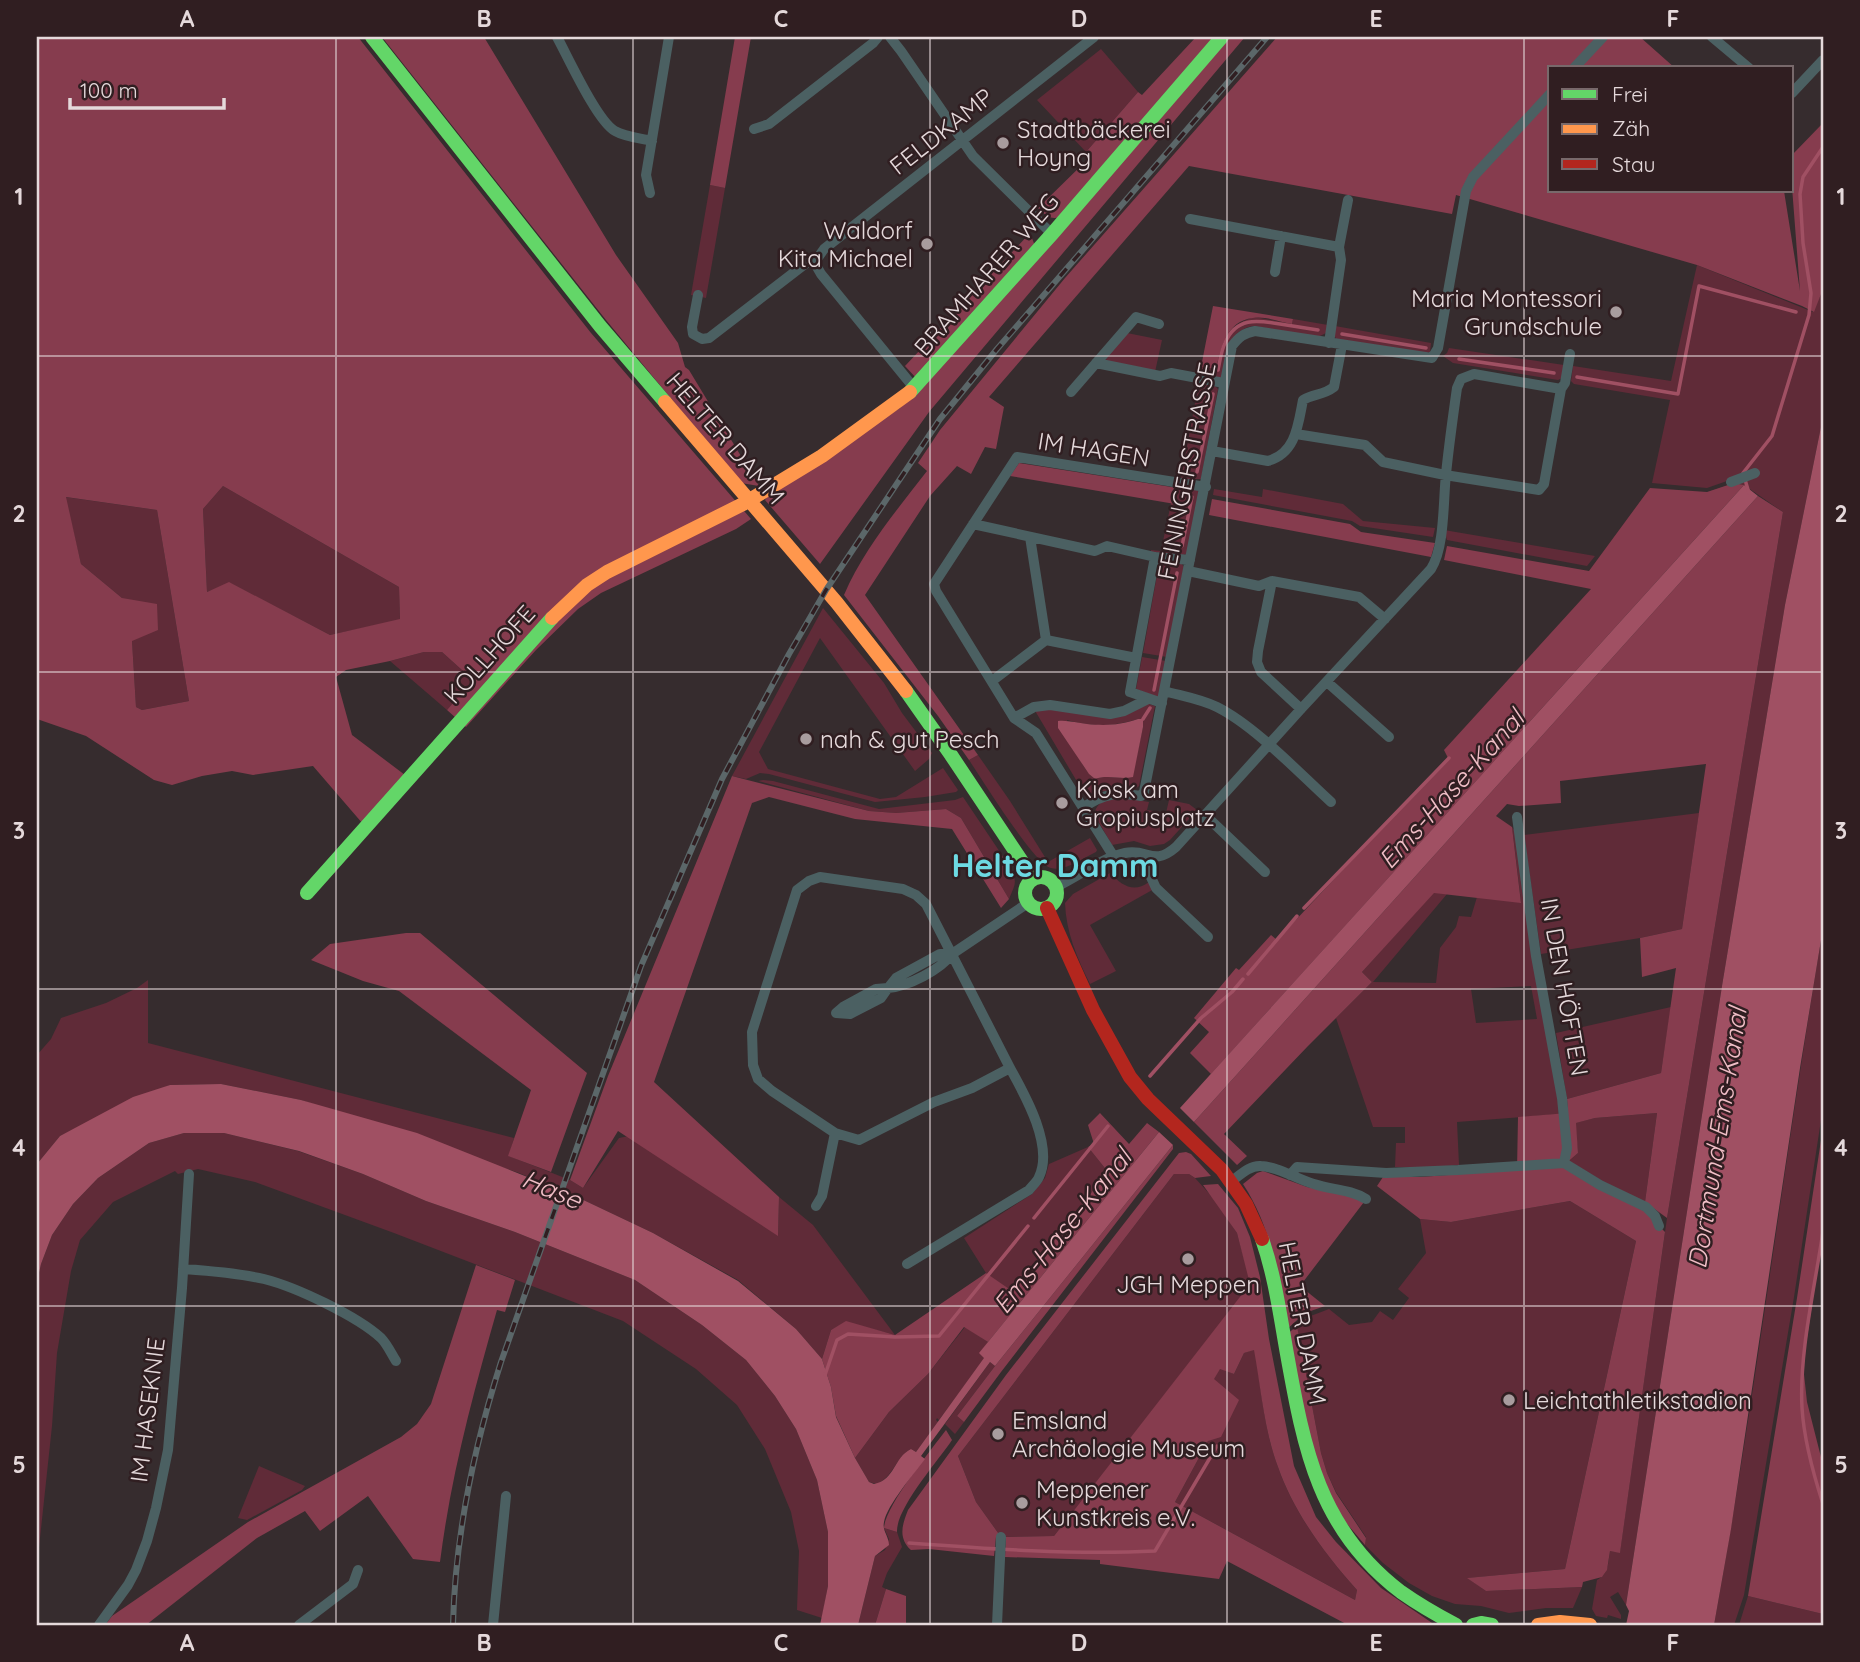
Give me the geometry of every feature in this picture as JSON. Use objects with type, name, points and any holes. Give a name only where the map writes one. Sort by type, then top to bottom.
[{"type":"street","name":"HELTER DAMM","points":[[372,37],[600,326],[822,585],[899,682],[1033,878]]},
{"type":"street","points":[[557,37],[597,113],[608,127],[623,134],[652,141]]},
{"type":"street","points":[[650,193],[646,175],[669,37]]},
{"type":"street","points":[[754,129],[769,124],[878,37]]},
{"type":"street","points":[[890,37],[973,156],[1052,234]]},
{"type":"street","name":"FELDKAMP","points":[[698,295],[692,327],[693,334],[702,340],[709,338],[805,264],[817,259],[824,249],[1094,37]]},
{"type":"street","name":"BRAMHARER WEG","points":[[749,500],[822,456],[915,389],[1223,37]]},
{"type":"street","points":[[1576,66],[1603,37]]},
{"type":"street","points":[[1712,37],[1747,66]]},
{"type":"street","points":[[1794,91],[1823,60]]},
{"type":"street","name":"FEININGERSTRASSE","points":[[1084,807],[1106,794],[1141,796],[1144,792],[1232,346],[1246,332],[1255,331],[1430,359],[1436,354],[1466,191],[1473,177],[1548,96]]},
{"type":"street","points":[[1329,343],[1341,260],[1339,247],[1348,200]]},
{"type":"street","points":[[1190,219],[1339,247]]},
{"type":"street","points":[[1275,272],[1281,236]]},
{"type":"street","points":[[817,259],[821,274],[915,389]]},
{"type":"street","points":[[1071,392],[1136,317],[1159,324]]},
{"type":"street","points":[[1212,451],[1268,461],[1289,449],[1296,434],[1303,400],[1311,395],[1324,394],[1334,387],[1342,345]]},
{"type":"street","points":[[1296,434],[1365,444],[1383,462],[1539,490],[1544,484],[1561,388],[1565,383],[1570,354]]},
{"type":"street","points":[[1096,363],[1160,376],[1171,373],[1224,383]]},
{"type":"street","points":[[1056,887],[1114,857],[1130,852],[1159,858],[1170,853],[1431,569],[1437,559],[1440,542],[1445,475],[1457,388],[1461,379],[1474,374],[1561,388]]},
{"type":"street","name":"IM HAGEN","points":[[973,524],[1017,457],[1206,487]]},
{"type":"street","points":[[1731,482],[1755,473]]},
{"type":"street","name":"KOLLHOFE","points":[[307,893],[562,607],[607,572],[749,500]]},
{"type":"street","points":[[1114,857],[1037,733],[1014,718],[934,584],[973,524],[1095,551],[1107,546],[1190,560]]},
{"type":"street","points":[[1030,537],[1046,640]]},
{"type":"street","points":[[1156,556],[1130,692],[1162,703]]},
{"type":"street","points":[[1188,571],[1259,586],[1272,582],[1359,597],[1385,619]]},
{"type":"street","points":[[1272,582],[1257,662],[1261,672],[1301,709]]},
{"type":"street","points":[[992,681],[1046,640],[1136,658]]},
{"type":"street","points":[[1327,682],[1389,737]]},
{"type":"street","points":[[1164,691],[1214,705],[1231,715],[1331,802]]},
{"type":"street","points":[[1014,718],[1034,706],[1068,706],[1096,713],[1110,713],[1124,711],[1147,699]]},
{"type":"street","points":[[1206,816],[1265,872]]},
{"type":"street","name":"IN DEN HÖFTEN","points":[[1517,817],[1536,957],[1562,1098],[1567,1148],[1564,1163]]},
{"type":"street","points":[[1151,857],[1149,873],[1156,888],[1209,937]]},
{"type":"street","points":[[907,1264],[1029,1190],[1039,1178],[1042,1168],[1043,1143],[1026,1098],[926,904],[903,889],[820,877],[808,881],[797,890],[752,1032],[752,1065],[758,1079],[772,1091],[835,1133],[859,1140],[1010,1068]]},
{"type":"street","points":[[1033,878],[1046,878],[1056,887],[1055,900],[1047,908],[1038,909],[1028,903],[1024,890],[1033,878]]},
{"type":"street","points":[[888,988],[902,987],[945,964],[953,954],[1028,903]]},
{"type":"street","name":"HELTER DAMM","points":[[1047,908],[1075,972],[1123,1067],[1136,1086],[1157,1108],[1213,1159],[1232,1181],[1262,1235],[1277,1295],[1300,1426],[1312,1471],[1324,1501],[1360,1555],[1377,1571],[1416,1603],[1456,1625]]},
{"type":"street","points":[[816,1206],[822,1196],[835,1133]]},
{"type":"street","points":[[1290,1175],[1297,1167],[1386,1173],[1564,1163],[1646,1207],[1655,1216],[1659,1226]]},
{"type":"street","points":[[1232,1181],[1259,1165],[1316,1185],[1357,1193],[1366,1199]]},
{"type":"street","name":"IM HASEKNIE","points":[[99,1625],[136,1570],[156,1508],[170,1441],[189,1174]]},
{"type":"street","points":[[183,1269],[266,1279],[311,1296],[359,1323],[381,1339],[396,1361]]},
{"type":"street","points":[[493,1625],[506,1496]]},
{"type":"street","points":[[997,1625],[1001,1540]]},
{"type":"street","points":[[299,1625],[353,1584],[358,1570]]},
{"type":"street","points":[[1538,1625],[1560,1622],[1590,1625]]},
{"type":"street","points":[[1473,1625],[1492,1625]]},
{"type":"shaded area","points":[[37,37],[358,37],[591,333],[751,519],[736,529],[601,593],[578,609],[536,650],[466,727],[447,710],[473,680],[442,652],[424,652],[346,670],[336,677],[352,735],[405,775],[363,824],[313,766],[253,775],[232,771],[172,785],[154,780],[86,736],[37,719]],"holes":[[[223,486],[399,587],[400,619],[330,635],[229,582],[207,592],[203,509]],[[66,497],[157,510],[189,701],[142,710],[136,707],[132,641],[158,630],[157,604],[122,598],[81,564]]]},
{"type":"shaded area","points":[[382,37],[484,37],[616,255],[678,343],[685,367],[759,486],[741,483],[606,320]]},
{"type":"shaded area","points":[[735,37],[751,37],[725,188],[710,185]]},
{"type":"shaded area","points":[[1196,37],[1216,37],[1060,217],[1050,217],[1043,213],[1038,208],[1090,157],[1086,152],[1138,92],[1142,95]]},
{"type":"shaded area","points":[[1228,37],[1245,37],[929,412],[820,564],[765,500],[770,492],[900,408]]},
{"type":"shaded area","points":[[1277,37],[1640,37],[1673,66],[1548,66],[1548,192],[1784,192],[1800,291],[1792,192],[1794,153],[1823,123],[1823,289],[1814,312],[1697,265],[1456,195],[1452,214],[1189,166],[989,397],[1004,407],[996,449],[985,447],[971,474],[957,466],[930,496],[865,595],[978,755],[969,760],[844,595],[871,546],[927,471],[918,463],[940,430],[1065,278]]},
{"type":"shaded area","points":[[1101,49],[1138,92],[1086,152],[1037,100]]},
{"type":"shaded area","points":[[710,185],[725,188],[706,298],[691,295]]},
{"type":"shaded area","points":[[1030,233],[1035,246],[917,379],[905,366]]},
{"type":"shaded area","points":[[1697,265],[1813,312],[1823,289],[1823,417],[1785,605],[1722,986],[1626,1605],[1618,1592],[1610,1597],[1621,1619],[1608,1615],[1607,1618],[1596,1616],[1592,1609],[1597,1580],[1606,1571],[1610,1551],[1620,1552],[1667,1218],[1783,512],[1744,485],[1727,481],[1707,488],[1652,483],[1670,400],[1574,384],[1571,381],[1573,366],[1671,381]]},
{"type":"shaded area","points":[[1213,306],[1293,319],[1292,324],[1262,318],[1244,320],[1226,337],[1216,369],[1201,367]]},
{"type":"shaded area","points":[[1255,317],[1292,324],[1293,319],[1328,325],[1326,333],[1318,337],[1254,326],[1245,328],[1232,339],[1221,377],[1200,375],[1201,367],[1216,369],[1223,343],[1231,330],[1245,320]]},
{"type":"shaded area","points":[[1335,326],[1431,343],[1430,352],[1336,339]]},
{"type":"shaded area","points":[[1127,333],[1162,340],[1155,372],[1106,360]]},
{"type":"shaded area","points":[[1449,348],[1564,365],[1562,378],[1558,380],[1453,363],[1443,356]]},
{"type":"shaded area","points":[[1199,381],[1213,384],[1218,389],[1201,479],[1181,479]]},
{"type":"shaded area","points":[[1019,463],[1178,488],[1175,504],[1010,476]]},
{"type":"shaded area","points":[[1734,483],[1744,485],[1211,1074],[1190,1053],[1209,1032],[1194,1018],[1236,968],[1239,970],[1271,935],[1277,940],[1448,758],[1444,750],[1591,589],[1444,560],[1447,546],[1589,571],[1650,488],[1707,492]]},
{"type":"shaded area","points":[[223,486],[399,587],[400,620],[330,635],[230,583],[207,592],[203,509]]},
{"type":"shaded area","points":[[1178,488],[1196,488],[1199,493],[1187,554],[1151,552],[1161,551],[1171,503],[1175,503]]},
{"type":"shaded area","points":[[1214,489],[1262,497],[1263,489],[1343,504],[1363,521],[1435,528],[1433,537],[1360,526],[1352,521],[1213,495]]},
{"type":"shaded area","points":[[1758,496],[1783,512],[1667,1218],[1645,1202],[1657,1113],[1595,1118],[1576,1123],[1578,1153],[1563,1166],[1644,1211],[1665,1232],[1620,1553],[1610,1551],[1607,1570],[1602,1577],[1583,1582],[1582,1587],[1486,1591],[1467,1578],[1565,1569],[1636,1241],[1570,1201],[1451,1222],[1420,1219],[1377,1186],[1383,1177],[1517,1170],[1518,1117],[1568,1113],[1567,1099],[1661,1073],[1676,968],[1642,977],[1640,938],[1682,929],[1706,764],[1560,781],[1561,803],[1519,806],[1507,804],[1496,816],[1512,827],[1521,903],[1434,893],[1362,972],[1372,982],[1224,1134],[1247,1156],[1237,1165],[1194,1122]]},
{"type":"shaded area","points":[[65,497],[157,510],[189,701],[142,710],[136,707],[132,641],[122,598],[81,564]]},
{"type":"shaded area","points":[[1212,499],[1350,524],[1361,532],[1435,543],[1431,557],[1209,515]]},
{"type":"shaded area","points":[[1444,530],[1595,556],[1587,566],[1447,540]]},
{"type":"shaded area","points":[[1163,561],[1181,563],[1184,567],[1167,657],[1143,653],[1159,564]]},
{"type":"shaded area","points":[[823,608],[884,683],[902,713],[932,753],[915,771],[820,638],[759,752],[768,769],[880,799],[896,797],[943,768],[958,790],[956,792],[875,802],[769,774],[760,773],[746,779],[732,776]]},
{"type":"shaded area","points":[[424,652],[442,652],[474,681],[447,710],[390,661]]},
{"type":"shaded area","points":[[1142,657],[1166,661],[1159,698],[1136,689]]},
{"type":"shaded area","points":[[1146,703],[1155,706],[1139,786],[1133,791],[1103,791],[1085,795],[1034,709],[1051,707],[1096,716]],"holes":[[[1067,720],[1103,725],[1143,720],[1132,777],[1095,779],[1089,774],[1080,760]]]},
{"type":"shaded area","points":[[978,755],[1048,862],[1090,838],[1096,852],[1062,868],[1051,868],[1043,863],[1021,837],[969,760]]},
{"type":"shaded area","points":[[732,776],[869,811],[896,813],[946,809],[961,818],[1009,899],[1001,908],[952,829],[855,819],[769,797],[752,803],[654,1082],[779,1197],[778,1236],[618,1131],[583,1188],[570,1180],[608,1076]]},
{"type":"shaded area","points":[[763,780],[879,809],[963,797],[1010,867],[1015,883],[1009,899],[961,818],[946,809],[896,813],[869,811],[758,781]]},
{"type":"shaded area","points":[[1109,798],[1149,802],[1147,810],[1166,813],[1169,800],[1189,804],[1197,810],[1164,844],[1150,846],[1134,841],[1112,845],[1094,814],[1099,804]]},
{"type":"shaded area","points":[[1699,813],[1682,929],[1541,954],[1524,835]]},
{"type":"shaded area","points":[[1512,827],[1515,831],[1560,1114],[1457,1122],[1459,1165],[1395,1167],[1396,1143],[1405,1143],[1405,1127],[1373,1127],[1336,1018],[1372,982],[1362,972],[1434,892],[1447,894],[1373,982],[1436,983],[1440,948],[1456,927],[1459,916],[1471,917],[1477,897],[1521,902]],"holes":[[[1531,986],[1537,1019],[1476,1023],[1471,989]]]},
{"type":"shaded area","points":[[1110,873],[1128,886],[1138,887],[1149,882],[1154,889],[1090,925],[1116,971],[1090,984],[1073,945],[1065,903],[1073,894]]},
{"type":"shaded area","points":[[1823,928],[1823,1107],[1794,1297],[1744,1595],[1734,1625],[1714,1625],[1743,1451]]},
{"type":"shaded area","points":[[420,933],[587,1073],[551,1172],[508,1156],[531,1090],[399,991],[363,981],[311,960],[330,944]]},
{"type":"shaded area","points":[[148,980],[148,1043],[514,1138],[509,1156],[570,1180],[583,1188],[619,1138],[629,1136],[778,1235],[779,1197],[813,1225],[895,1335],[846,1322],[831,1330],[822,1359],[796,1329],[738,1280],[653,1233],[575,1196],[519,1173],[301,1100],[221,1084],[170,1085],[60,1136],[37,1164],[37,1055],[51,1039],[61,1018],[106,1003]]},
{"type":"shaded area","points":[[1671,1007],[1661,1073],[1567,1099],[1556,1033]]},
{"type":"shaded area","points":[[1100,1113],[1129,1144],[1147,1123],[1159,1132],[988,1342],[964,1327],[928,1374],[889,1412],[855,1458],[836,1416],[822,1359],[831,1330],[846,1321],[895,1335],[986,1273],[1012,1291],[1108,1172],[1088,1147],[1094,1144],[1088,1125]]},
{"type":"shaded area","points":[[1657,1113],[1645,1202],[1569,1161],[1578,1153],[1575,1123],[1595,1118]]},
{"type":"shaded area","points":[[1823,1127],[1823,1231],[1803,1365],[1807,1402],[1823,1465],[1823,1614],[1748,1596]]},
{"type":"shaded area","points":[[184,1133],[224,1133],[298,1151],[363,1174],[426,1201],[515,1232],[635,1280],[702,1325],[746,1360],[775,1396],[796,1429],[817,1480],[828,1532],[828,1586],[822,1618],[797,1610],[799,1551],[791,1512],[765,1449],[737,1405],[696,1369],[623,1321],[255,1182],[198,1169],[178,1174],[175,1171],[113,1202],[80,1240],[71,1271],[57,1353],[37,1566],[37,1282],[41,1264],[52,1235],[73,1204],[98,1178],[149,1143]]},
{"type":"shaded area","points":[[1173,1145],[1173,1149],[964,1422],[957,1416]]},
{"type":"shaded area","points":[[1088,1147],[1108,1172],[1011,1292],[986,1273],[964,1238],[1032,1194],[1045,1178],[1049,1164]]},
{"type":"shaded area","points":[[1186,1152],[1211,1176],[1195,1178],[1189,1174],[1174,1174],[958,1456],[976,1502],[1001,1537],[996,1537],[994,1556],[929,1549],[911,1550],[904,1541],[902,1531],[908,1510],[1006,1375],[1179,1153]]},
{"type":"shaded area","points":[[1263,1171],[1307,1187],[1357,1197],[1364,1202],[1300,1286],[1325,1306],[1305,1313],[1286,1330],[1268,1236],[1243,1184]]},
{"type":"shaded area","points":[[1174,1174],[1189,1174],[1215,1200],[1237,1233],[1251,1284],[1054,1536],[1001,1537],[976,1502],[958,1456]]},
{"type":"shaded area","points":[[1218,1184],[1238,1208],[1250,1237],[1260,1277],[1269,1339],[1294,1466],[1316,1517],[1336,1542],[1381,1588],[1435,1625],[1348,1625],[1227,1561],[1219,1579],[1100,1564],[1100,1560],[1005,1557],[1006,1537],[1054,1536],[1250,1284],[1237,1233],[1203,1185]],"holes":[[[1254,1350],[1269,1438],[1285,1484],[1312,1532],[1357,1590],[1355,1600],[1175,1502],[1208,1441],[1221,1437],[1239,1400],[1214,1379],[1220,1369],[1234,1374],[1244,1353]]]},
{"type":"shaded area","points":[[1570,1201],[1636,1241],[1565,1569],[1468,1578],[1486,1591],[1582,1587],[1573,1608],[1546,1608],[1509,1613],[1481,1606],[1455,1604],[1432,1596],[1409,1583],[1365,1545],[1366,1537],[1336,1492],[1327,1473],[1297,1326],[1308,1317],[1329,1309],[1349,1325],[1372,1322],[1380,1311],[1393,1320],[1409,1298],[1398,1289],[1426,1253],[1420,1219],[1451,1222]]},
{"type":"shaded area","points":[[476,1265],[515,1280],[505,1312],[497,1310],[480,1373],[457,1466],[440,1562],[413,1559],[368,1496],[320,1531],[305,1511],[257,1538],[146,1625],[105,1625],[112,1616],[248,1522],[401,1437],[417,1424],[431,1404]]},
{"type":"shaded area","points":[[1297,1326],[1327,1473],[1336,1493],[1366,1538],[1365,1545],[1342,1518],[1319,1478],[1286,1335]]},
{"type":"shaded area","points":[[965,1327],[988,1342],[980,1353],[985,1358],[939,1420],[937,1418],[938,1422],[916,1452],[911,1449],[906,1453],[882,1481],[877,1484],[869,1482],[855,1458],[889,1412],[928,1374]]},
{"type":"shaded area","points":[[1255,1349],[1269,1438],[1285,1484],[1312,1532],[1357,1590],[1355,1600],[1175,1502],[1208,1441],[1238,1401],[1213,1379],[1220,1368],[1234,1374],[1244,1353]]},
{"type":"shaded area","points":[[990,1362],[995,1366],[957,1416],[964,1422],[955,1434],[945,1424]]},
{"type":"shaded area","points":[[946,1430],[952,1440],[910,1498],[903,1510],[897,1532],[884,1528],[886,1518],[900,1493]]},
{"type":"shaded area","points":[[259,1466],[305,1486],[247,1520],[238,1518]]},
{"type":"shaded area","points":[[884,1528],[897,1532],[902,1547],[882,1587],[886,1589],[875,1625],[858,1625],[875,1556],[885,1550],[889,1539]]},
{"type":"shaded area","points":[[886,1589],[906,1596],[906,1625],[875,1625]]},
{"type":"shaded area","points":[[1748,1596],[1823,1614],[1823,1625],[1739,1625]]},
{"type":"water","name":"Dortmund-Ems-Kanal","points":[[1823,417],[1823,928],[1731,1529],[1714,1625],[1626,1625],[1629,1611],[1626,1605],[1722,986],[1785,605]]},
{"type":"water","points":[[1744,485],[1758,496],[1194,1122],[1180,1108]]},
{"type":"water","points":[[1143,719],[1143,727],[1133,777],[1128,778],[1095,779],[1058,728],[1058,721],[1107,725]]},
{"type":"water","name":"Hase","points":[[221,1084],[301,1100],[417,1133],[575,1196],[653,1233],[738,1281],[796,1329],[822,1359],[831,1387],[836,1417],[855,1458],[869,1482],[874,1484],[886,1478],[905,1453],[911,1449],[916,1452],[984,1358],[979,1353],[1159,1132],[1173,1145],[995,1366],[990,1362],[921,1456],[925,1459],[886,1515],[884,1525],[889,1545],[875,1556],[858,1625],[820,1625],[828,1586],[828,1532],[817,1480],[796,1429],[775,1396],[746,1360],[702,1325],[635,1280],[299,1151],[224,1133],[184,1133],[149,1143],[98,1178],[73,1204],[52,1235],[37,1282],[37,1164],[60,1136],[133,1097],[170,1085]]},
{"type":"waterway","points":[[1749,493],[1743,473],[1772,436],[1809,315],[1811,293],[1803,243],[1800,194],[1803,177],[1823,147]]},
{"type":"waterway","points":[[1577,377],[1678,394],[1699,286],[1796,312]]},
{"type":"waterway","points":[[1218,370],[1225,343],[1235,328],[1248,322],[1318,330]]},
{"type":"waterway","points":[[1342,334],[1426,348]]},
{"type":"waterway","points":[[1459,359],[1554,373]]},
{"type":"waterway","points":[[1197,472],[1213,394]]},
{"type":"waterway","points":[[1182,546],[1192,497]]},
{"type":"waterway","points":[[1154,690],[1177,573]]},
{"type":"waterway","points":[[1143,719],[1150,708]]},
{"type":"waterway","name":"Ems-Hase-Kanal","points":[[1304,908],[1449,758]]},
{"type":"waterway","points":[[1248,974],[1297,916]]},
{"type":"waterway","points":[[1150,1076],[1201,1018],[1243,979]]},
{"type":"waterway","points":[[1034,1218],[1108,1126]]},
{"type":"waterway","points":[[825,1375],[837,1340],[848,1334],[939,1336],[1028,1226]]},
{"type":"waterway","points":[[1823,1231],[1805,1342],[1802,1387],[1807,1444],[1823,1504]]},
{"type":"waterway","points":[[909,1543],[1063,1552],[1155,1551],[1217,1446]]},
{"type":"railway","points":[[453,1625],[462,1525],[474,1459],[501,1362],[641,966],[722,779],[826,590],[940,419],[997,349],[1267,37]]},
{"type":"traffic: fast","points":[[372,37],[600,326],[665,402]]},
{"type":"traffic: fast","points":[[910,392],[1052,234],[1222,37]]},
{"type":"traffic: fast","points":[[307,893],[552,618]]},
{"type":"traffic: fast","points":[[906,691],[1033,878]]},
{"type":"traffic: fast","points":[[1041,877],[1053,881],[1057,893],[1053,905],[1041,909],[1029,905],[1025,893],[1029,881],[1041,877]]},
{"type":"traffic: fast","points":[[1262,1239],[1274,1281],[1300,1423],[1309,1455],[1333,1514],[1351,1542],[1373,1568],[1401,1592],[1456,1625]]},
{"type":"traffic: fast","points":[[1473,1625],[1492,1625]]},
{"type":"traffic: slow","points":[[552,618],[587,585],[607,572],[743,504],[822,456],[910,392]]},
{"type":"traffic: slow","points":[[665,402],[837,603],[906,691]]},
{"type":"traffic: slow","points":[[1538,1625],[1560,1622],[1590,1625]]},
{"type":"traffic: jam","points":[[1047,908],[1093,1010],[1130,1077],[1148,1099],[1222,1170],[1246,1204],[1262,1239]]},
{"type":"place","name":"Stadtbäckerei Hoyng","points":[[1003,143]]},
{"type":"place","name":"Waldorf Kita Michael","points":[[927,244]]},
{"type":"place","name":"Maria Montessori Grundschule","points":[[1616,312]]},
{"type":"place","name":"nah & gut Pesch","points":[[806,739]]},
{"type":"place","name":"Kiosk am Gropiusplatz","points":[[1062,803]]},
{"type":"place","name":"JGH Meppen","points":[[1188,1259]]},
{"type":"place","name":"Leichtathletikstadion","points":[[1509,1400]]},
{"type":"place","name":"Emsland Archäologie Museum","points":[[998,1434]]},
{"type":"place","name":"Meppener Kunstkreis e.V.","points":[[1022,1503]]},
{"type":"district","name":"Helter Damm","points":[[1055,865]]}]
